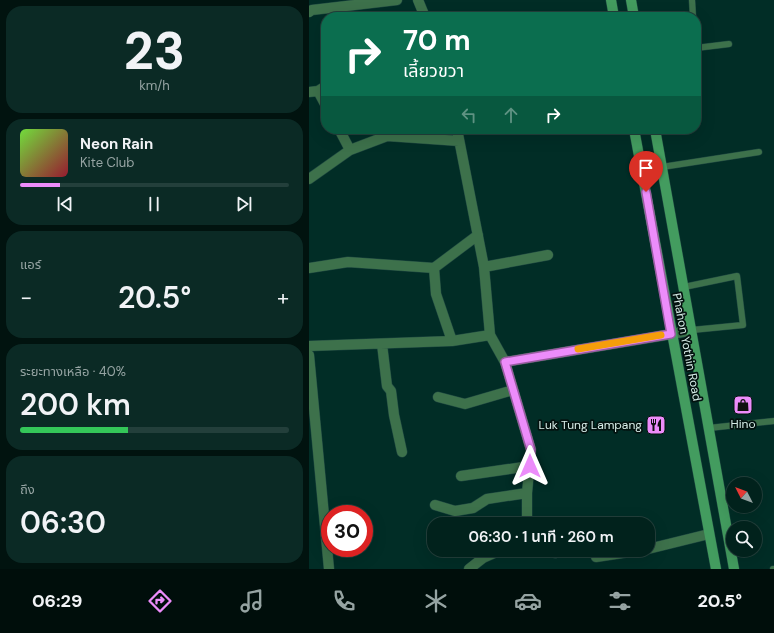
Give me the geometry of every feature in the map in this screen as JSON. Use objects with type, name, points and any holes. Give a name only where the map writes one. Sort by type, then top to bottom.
[{"type":"main road","points":[[611,0],[613,12]]},
{"type":"main road","points":[[631,0],[634,12]]},
{"type":"main road","name":"Phahon Yothin Road","points":[[635,134],[716,569]]},
{"type":"main road","name":"Phahon Yothin Road","points":[[656,134],[692,330],[733,569]]},
{"type":"street","points":[[309,12],[312,10],[397,0]]},
{"type":"street","points":[[418,0],[423,12]]},
{"type":"street","points":[[342,134],[350,150]]},
{"type":"street","points":[[458,134],[484,267],[490,335],[505,362],[531,450],[527,493],[527,517]]},
{"type":"street","points":[[309,179],[350,150],[387,136],[459,141]]},
{"type":"street","points":[[309,268],[348,262],[434,268],[478,235]]},
{"type":"street","points":[[484,267],[548,255]]},
{"type":"street","points":[[434,268],[436,294],[452,341]]},
{"type":"street","points":[[505,362],[692,330]]},
{"type":"street","points":[[309,346],[452,341],[490,335]]},
{"type":"street","points":[[382,344],[387,386],[391,391],[394,415],[402,452]]},
{"type":"street","points":[[309,354],[329,569]]},
{"type":"street","points":[[438,397],[465,404],[513,390]]},
{"type":"street","points":[[461,476],[530,466]]},
{"type":"street","points":[[435,505],[455,511],[473,508],[487,499],[527,493]]},
{"type":"street","points":[[655,546],[709,534]]},
{"type":"street","points":[[469,569],[485,557]]},
{"type":"lane","points":[[692,0],[693,12]]},
{"type":"lane","points":[[701,47],[729,44]]},
{"type":"lane","points":[[662,167],[759,152]]},
{"type":"lane","points":[[684,287],[737,276],[743,325],[692,330]]},
{"type":"lane","points":[[709,428],[774,420]]},
{"type":"slow traffic","points":[[578,349],[661,335]]},
{"type":"place","name":"Hino","points":[[743,405]]},
{"type":"place","name":"Luk Tung Lampang","points":[[656,425]]},
{"type":"route","points":[[530,466],[531,450],[505,362],[671,334],[646,192]]}]
